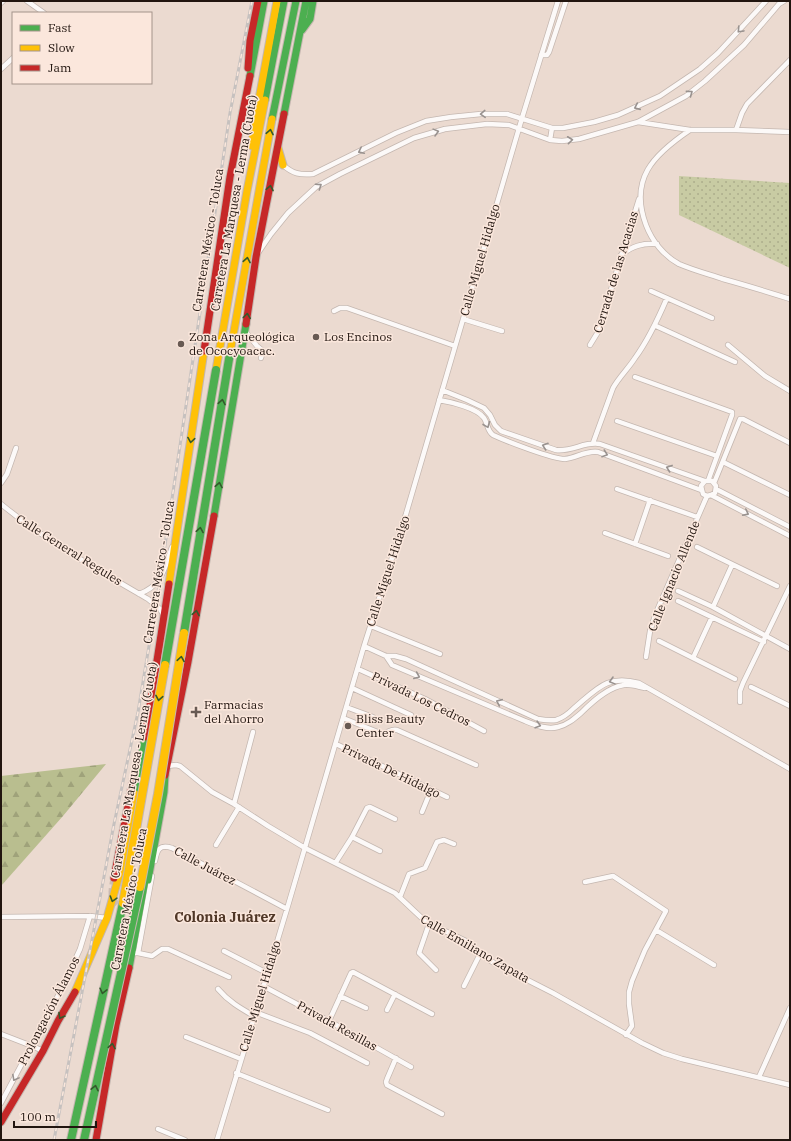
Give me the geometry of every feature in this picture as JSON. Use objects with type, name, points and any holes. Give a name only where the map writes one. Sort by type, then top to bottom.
[{"type":"main road","points":[[248,80],[250,41],[258,1]]},
{"type":"main road","name":"Carretera México - Toluca","points":[[1,1122],[43,1051],[75,992],[107,918],[126,851],[165,617],[228,185],[264,1]]},
{"type":"main road","points":[[247,191],[253,132],[277,1]]},
{"type":"main road","name":"Carretera La Marquesa - Lerma (Cuota)","points":[[71,1140],[128,874],[247,191],[284,1]]},
{"type":"main road","name":"Carretera La Marquesa - Lerma (Cuota)","points":[[84,1140],[146,858],[171,718],[200,530],[230,353],[267,145],[296,1]]},
{"type":"main road","name":"Carretera México - Toluca","points":[[96,1140],[116,1025],[135,953],[165,775],[188,662],[245,331],[256,257],[306,1]]},
{"type":"main road","points":[[300,34],[310,19],[313,1]]},
{"type":"main road","points":[[278,147],[283,164]]},
{"type":"main road","points":[[114,878],[133,781],[145,737]]},
{"type":"main road","points":[[146,886],[164,792],[165,775]]},
{"type":"street","points":[[27,1],[43,12]]},
{"type":"street","name":"Calle Miguel Hidalgo","points":[[217,1140],[262,986],[287,909],[364,646],[406,514],[522,118],[558,1]]},
{"type":"street","points":[[541,55],[547,55],[549,52],[566,1]]},
{"type":"street","points":[[283,164],[290,171],[304,175],[313,174],[396,133],[426,121],[481,114],[507,114],[552,128],[575,126],[618,115],[660,96],[700,69],[718,53],[766,1]]},
{"type":"street","points":[[256,257],[288,212],[316,187],[363,162],[414,138],[445,130],[487,124],[501,124],[550,140],[579,139],[638,122],[686,96],[705,81],[744,45],[778,3],[784,1]]},
{"type":"street","points":[[1,70],[12,59]]},
{"type":"street","points":[[736,130],[742,113],[748,104],[789,61]]},
{"type":"street","points":[[638,122],[690,130],[790,132]]},
{"type":"street","points":[[550,140],[552,128]]},
{"type":"street","name":"Cerrada de las Acacias","points":[[590,344],[598,332],[640,197],[643,180],[651,164],[668,144],[690,130]]},
{"type":"street","points":[[640,197],[644,219],[650,234],[656,244],[666,255],[678,263],[695,270],[790,299]]},
{"type":"street","points":[[621,255],[638,245],[656,244]]},
{"type":"street","points":[[651,291],[712,318]]},
{"type":"street","points":[[593,443],[612,388],[634,360],[656,326],[667,298]]},
{"type":"street","points":[[334,311],[340,308],[347,308],[455,346]]},
{"type":"street","points":[[463,319],[502,331]]},
{"type":"street","points":[[656,326],[735,362]]},
{"type":"street","points":[[245,331],[256,346],[263,351],[261,358]]},
{"type":"street","points":[[728,345],[765,376],[790,391]]},
{"type":"street","points":[[636,377],[732,413],[707,481],[701,486],[701,490]]},
{"type":"street","points":[[442,390],[488,411],[494,425],[501,431],[556,450],[566,451],[593,443],[600,444],[714,483]]},
{"type":"street","points":[[452,402],[454,395]]},
{"type":"street","points":[[439,400],[452,402],[472,410],[482,416],[485,419],[491,433],[498,437],[556,458],[565,459],[591,452],[598,452],[701,490],[703,494],[790,536]]},
{"type":"street","points":[[472,410],[475,404]]},
{"type":"street","points":[[790,443],[743,419],[740,419],[714,483],[716,489],[790,527]]},
{"type":"street","points":[[617,421],[717,456]]},
{"type":"street","points":[[1,482],[7,474],[16,448]]},
{"type":"street","points":[[575,448],[577,456]]},
{"type":"street","points":[[723,462],[790,495]]},
{"type":"street","points":[[617,489],[697,517]]},
{"type":"street","points":[[709,496],[715,493],[716,489]]},
{"type":"street","name":"Calle Ignacio Allende","points":[[646,657],[650,632],[656,613],[697,517],[709,496]]},
{"type":"street","points":[[634,544],[650,500]]},
{"type":"street","name":"Calle General Regules","points":[[1,504],[17,518],[47,538],[154,604],[165,617]]},
{"type":"street","points":[[605,533],[668,556]]},
{"type":"street","points":[[139,594],[152,588],[160,580],[177,535]]},
{"type":"street","points":[[697,547],[777,586]]},
{"type":"street","points":[[713,607],[732,565]]},
{"type":"street","points":[[740,702],[740,691],[789,592],[790,586]]},
{"type":"street","points":[[678,591],[713,607],[790,649]]},
{"type":"street","points":[[678,601],[764,642]]},
{"type":"street","points":[[693,658],[712,617]]},
{"type":"street","points":[[371,626],[440,654]]},
{"type":"street","points":[[659,641],[735,679]]},
{"type":"street","points":[[364,646],[386,656],[395,656],[406,659],[538,719],[556,720],[582,711]]},
{"type":"street","points":[[386,656],[392,666],[544,727],[556,728],[572,720],[597,698],[614,688],[624,685],[649,689]]},
{"type":"street","name":"Privada Los Cedros","points":[[358,669],[425,699],[484,731]]},
{"type":"street","points":[[564,717],[602,685],[610,681],[627,679],[639,683],[790,769]]},
{"type":"street","points":[[751,687],[789,704]]},
{"type":"street","points":[[352,688],[411,715]]},
{"type":"street","points":[[346,707],[373,717]]},
{"type":"street","points":[[343,718],[383,734],[393,729],[397,730],[476,765]]},
{"type":"street","points":[[234,804],[253,732]]},
{"type":"street","name":"Privada De Hidalgo","points":[[336,744],[447,798]]},
{"type":"street","name":"Calle Emiliano Zapata","points":[[167,766],[180,766],[212,792],[305,848],[336,862],[400,897],[418,916],[429,924],[466,941],[480,954],[494,963],[553,993],[626,1035],[663,1053],[682,1059],[790,1085]]},
{"type":"street","points":[[422,812],[431,790]]},
{"type":"street","points":[[216,845],[239,807]]},
{"type":"street","points":[[336,862],[352,837],[368,807],[395,819]]},
{"type":"street","points":[[352,837],[380,851]]},
{"type":"street","points":[[400,897],[409,874],[425,868],[437,842],[444,840],[454,844]]},
{"type":"street","name":"Calle Juárez","points":[[135,953],[156,855],[162,846],[172,848],[287,909]]},
{"type":"street","points":[[585,882],[613,876],[665,909],[666,912],[645,950],[632,981],[629,992],[632,1026],[626,1035]]},
{"type":"street","points":[[1,917],[90,916],[107,918]]},
{"type":"street","name":"Prolongación Álamos","points":[[1,1103],[62,990],[80,949],[90,916]]},
{"type":"street","points":[[429,924],[419,953],[436,970]]},
{"type":"street","points":[[656,930],[714,965]]},
{"type":"street","points":[[135,953],[152,956],[162,949],[168,949],[229,977]]},
{"type":"street","points":[[224,951],[267,973]]},
{"type":"street","points":[[464,986],[480,954]]},
{"type":"street","points":[[329,1021],[351,973],[353,972],[432,1014]]},
{"type":"street","name":"Privada Resillas","points":[[262,986],[329,1021],[411,1067]]},
{"type":"street","points":[[218,988],[230,1001],[242,1010],[310,1033],[368,1063]]},
{"type":"street","points":[[387,1010],[395,994]]},
{"type":"street","points":[[340,996],[366,1008]]},
{"type":"street","points":[[759,1077],[790,1008]]},
{"type":"street","points":[[1,1034],[43,1051]]},
{"type":"street","points":[[186,1036],[241,1060]]},
{"type":"street","points":[[396,1058],[386,1082],[387,1085],[442,1114]]},
{"type":"street","points":[[236,1073],[328,1110]]},
{"type":"street","points":[[158,1129],[186,1140]]},
{"type":"green space","points":[[679,176],[790,183],[790,268],[679,215]]},
{"type":"green space","points":[[106,764],[63,816],[1,886],[1,776]]},
{"type":"tunnel","points":[[114,878],[112,895],[116,904],[122,909],[133,909],[140,905]]},
{"type":"railway","points":[[54,1140],[114,824],[138,712],[158,592],[230,113],[252,1]]},
{"type":"traffic: fast","points":[[250,76],[264,1]]},
{"type":"traffic: fast","points":[[265,100],[284,1]]},
{"type":"traffic: fast","points":[[272,119],[296,1]]},
{"type":"traffic: fast","points":[[284,114],[306,1]]},
{"type":"traffic: fast","points":[[302,30],[310,19],[313,1]]},
{"type":"traffic: fast","points":[[214,516],[246,324]]},
{"type":"traffic: fast","points":[[184,633],[230,353]]},
{"type":"traffic: fast","points":[[165,665],[216,370]]},
{"type":"traffic: fast","points":[[135,794],[145,737]]},
{"type":"traffic: fast","points":[[148,880],[164,792],[165,775]]},
{"type":"traffic: fast","points":[[129,968],[146,875]]},
{"type":"traffic: fast","points":[[84,1140],[140,887]]},
{"type":"traffic: fast","points":[[71,1140],[123,903]]},
{"type":"traffic: slow","points":[[252,146],[253,132],[277,1]]},
{"type":"traffic: slow","points":[[216,370],[247,191],[265,100]]},
{"type":"traffic: slow","points":[[230,353],[272,119]]},
{"type":"traffic: slow","points":[[278,148],[283,165]]},
{"type":"traffic: slow","points":[[169,584],[204,351]]},
{"type":"traffic: slow","points":[[140,887],[158,794],[184,633]]},
{"type":"traffic: slow","points":[[123,903],[165,665]]},
{"type":"traffic: slow","points":[[75,992],[107,918],[126,851],[135,794]]},
{"type":"traffic: jam","points":[[248,68],[250,41],[258,1]]},
{"type":"traffic: jam","points":[[204,351],[230,177],[250,76]]},
{"type":"traffic: jam","points":[[246,324],[256,257],[284,114]]},
{"type":"traffic: jam","points":[[165,775],[188,662],[214,516]]},
{"type":"traffic: jam","points":[[145,737],[169,584]]},
{"type":"traffic: jam","points":[[114,878],[133,780]]},
{"type":"traffic: jam","points":[[96,1140],[116,1025],[129,968]]},
{"type":"traffic: jam","points":[[1,1122],[43,1051],[75,992]]},
{"type":"place","name":"Los Encinos","points":[[316,337]]},
{"type":"place","name":"Zona Arqueológica de Ococyoacac.","points":[[181,344]]},
{"type":"place","name":"Farmacias del Ahorro","points":[[196,712]]},
{"type":"place","name":"Bliss Beauty Center","points":[[348,726]]},
{"type":"district","name":"Colonia Juárez","points":[[225,917]]}]
